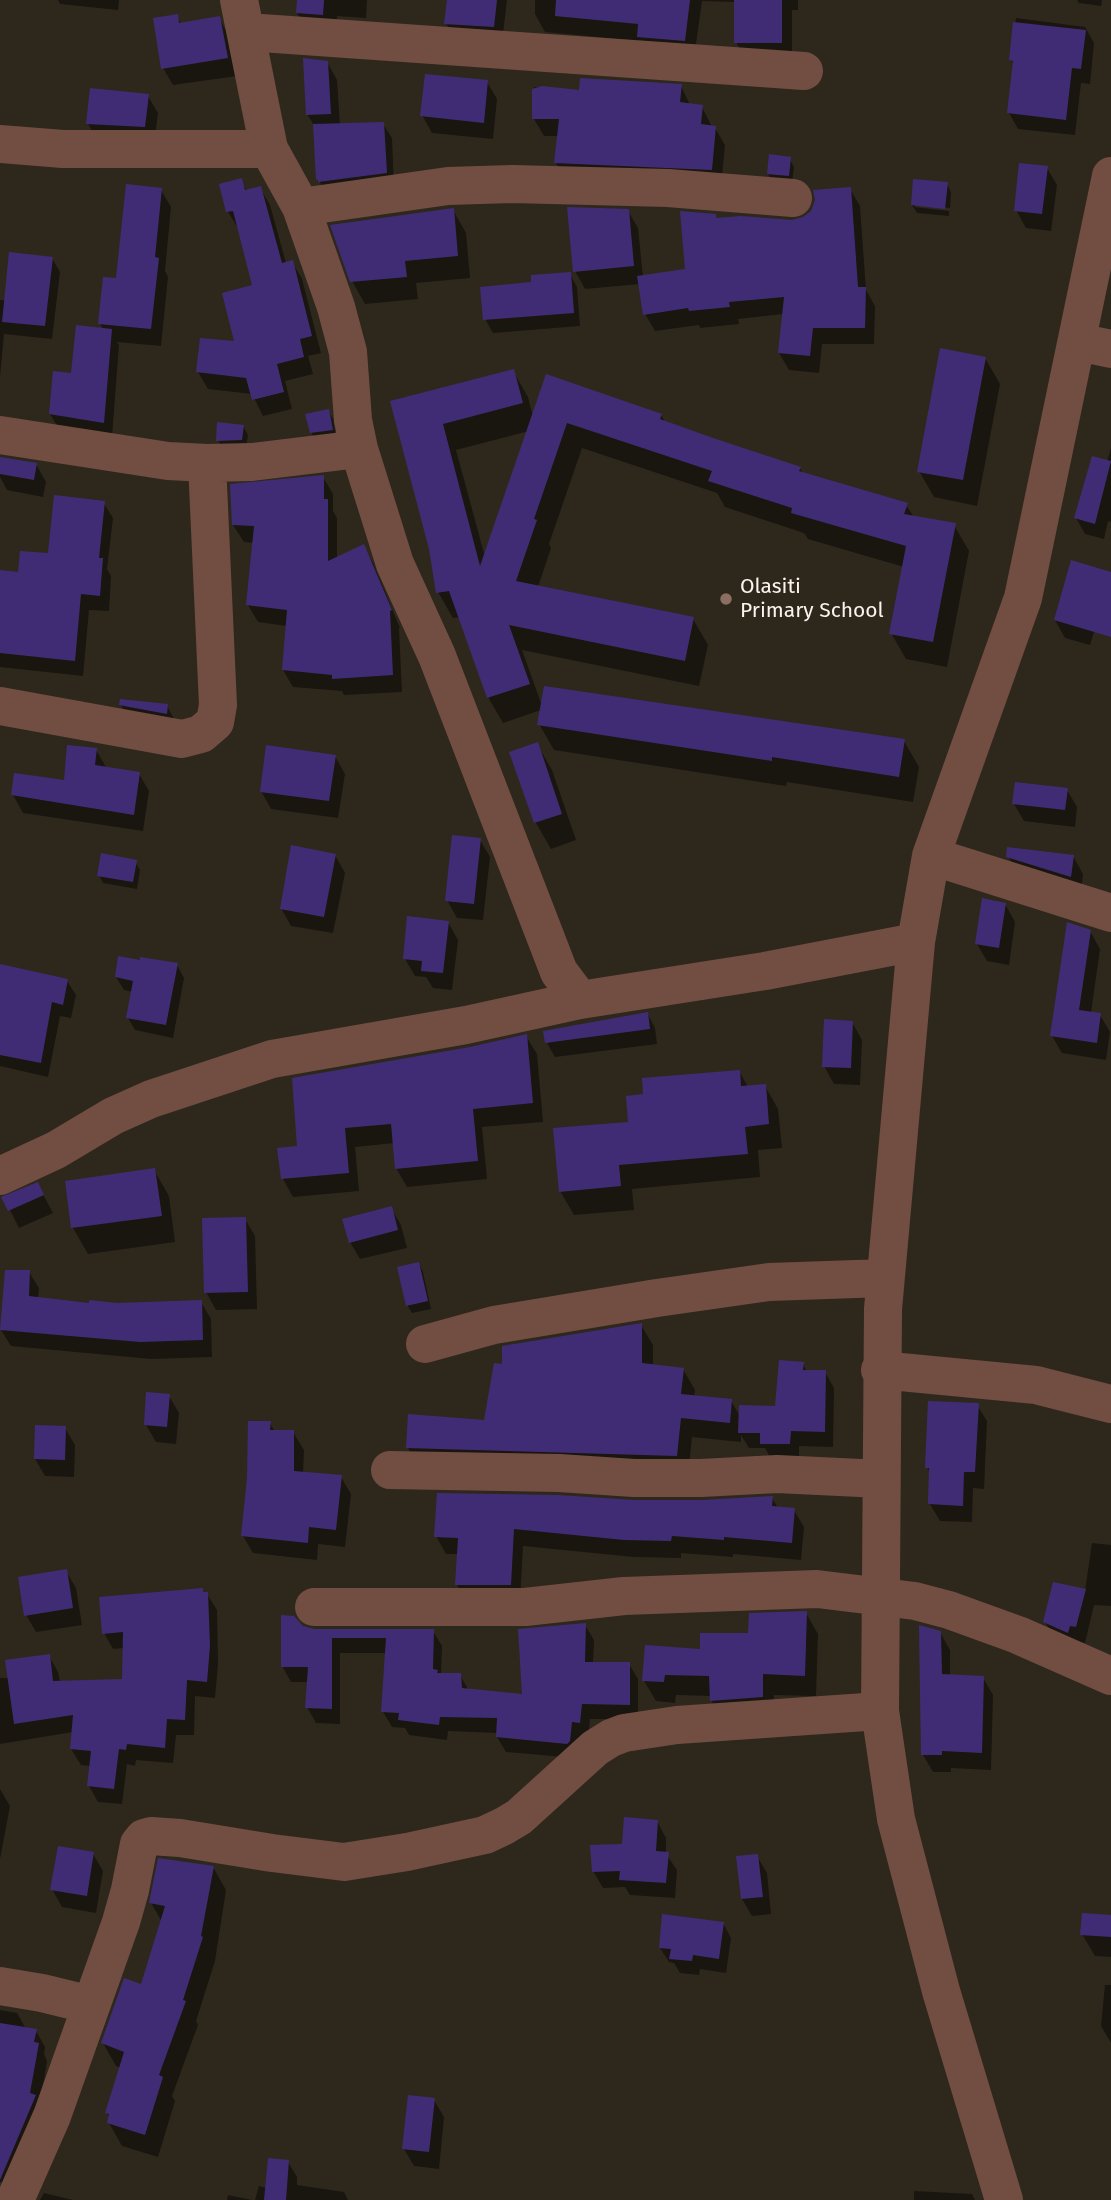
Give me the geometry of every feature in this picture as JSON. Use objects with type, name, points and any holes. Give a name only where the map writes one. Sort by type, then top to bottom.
[{"type":"street","points":[[580,1000],[559,971],[544,936],[437,656],[395,564],[359,449],[353,420],[348,352],[328,281],[301,207],[269,149],[243,16],[804,71]]},
{"type":"street","points":[[0,144],[63,149],[269,149]]},
{"type":"street","points":[[1004,2200],[941,1991],[896,1819],[880,1711],[880,1370],[885,1278],[916,943],[931,856],[1023,598],[1094,345],[1111,176]]},
{"type":"street","points":[[301,207],[448,186],[513,184],[668,188],[793,198]]},
{"type":"street","points":[[0,435],[168,461],[206,463],[252,461],[359,449]]},
{"type":"street","points":[[0,706],[182,739],[201,734],[215,722],[218,705],[206,463]]},
{"type":"street","points":[[931,856],[1111,913]]},
{"type":"street","points":[[0,1176],[56,1150],[113,1116],[151,1099],[272,1059],[466,1025],[580,1000],[765,971],[916,943]]},
{"type":"street","points":[[425,1344],[494,1325],[657,1298],[769,1282],[885,1278]]},
{"type":"street","points":[[880,1370],[1036,1385],[1111,1404]]},
{"type":"street","points":[[390,1470],[559,1473],[634,1478],[777,1475],[881,1479]]},
{"type":"street","points":[[314,1607],[525,1607],[624,1596],[803,1590],[915,1601],[948,1610],[1018,1635],[1111,1676]]},
{"type":"street","points":[[15,2200],[52,2116],[91,2005],[130,1889],[139,1843],[151,1836],[344,1862],[407,1852],[485,1835],[512,1821],[595,1748],[624,1733],[688,1724],[880,1711]]},
{"type":"street","points":[[0,1986],[91,2005]]},
{"type":"building","points":[[297,0],[324,0],[323,15],[296,13]]},
{"type":"building","points":[[447,0],[497,0],[494,27],[444,24]]},
{"type":"building","points":[[556,0],[690,0],[685,41],[637,37],[638,24],[555,16]]},
{"type":"building","points":[[734,0],[782,0],[782,43],[734,43]]},
{"type":"building","points":[[178,14],[179,23],[220,16],[228,58],[161,69],[153,18]]},
{"type":"building","points":[[1013,22],[1086,30],[1081,69],[1072,68],[1066,120],[1007,113],[1013,61],[1009,60]]},
{"type":"building","points":[[303,58],[328,61],[331,114],[306,115]]},
{"type":"building","points":[[425,74],[488,80],[484,123],[420,116]]},
{"type":"building","points":[[580,78],[682,84],[680,102],[703,105],[701,124],[716,126],[712,170],[554,163],[559,119],[532,119],[532,89],[542,86],[579,90]]},
{"type":"building","points":[[90,88],[149,94],[145,127],[86,124]]},
{"type":"building","points":[[384,122],[387,173],[318,182],[318,179],[316,180],[313,124]]},
{"type":"building","points":[[769,154],[791,157],[789,176],[767,174]]},
{"type":"building","points":[[1019,163],[1048,166],[1042,214],[1014,211]]},
{"type":"building","points":[[242,178],[245,190],[261,186],[282,263],[293,260],[312,336],[300,339],[304,357],[277,364],[284,392],[252,400],[246,378],[196,372],[200,338],[234,341],[222,293],[252,285],[233,211],[226,212],[219,184]]},
{"type":"building","points":[[913,179],[948,182],[945,209],[911,205]]},
{"type":"building","points":[[126,184],[162,188],[155,257],[159,258],[151,329],[98,324],[103,277],[116,278]]},
{"type":"building","points":[[851,187],[858,287],[866,287],[865,328],[813,328],[810,356],[778,353],[784,297],[729,302],[730,307],[689,311],[688,308],[643,315],[637,276],[685,269],[680,211],[716,214],[716,218],[741,216],[792,220],[811,211],[815,200],[813,190]]},
{"type":"building","points":[[567,207],[629,209],[634,266],[573,272]]},
{"type":"building","points":[[454,208],[458,256],[405,261],[407,277],[350,282],[330,225]]},
{"type":"building","points":[[9,252],[53,257],[45,326],[2,322]]},
{"type":"building","points":[[571,272],[574,313],[483,320],[480,287],[531,282],[531,275]]},
{"type":"building","points":[[76,325],[112,329],[104,423],[49,414],[53,371],[71,373]]},
{"type":"building","points":[[940,348],[986,357],[963,480],[917,472]]},
{"type":"building","points":[[514,369],[523,403],[443,424],[480,566],[546,374],[662,414],[660,419],[801,467],[799,471],[908,503],[904,514],[956,523],[933,642],[889,634],[906,546],[791,513],[792,508],[708,481],[712,471],[567,423],[516,581],[694,617],[685,661],[509,625],[530,684],[487,698],[449,591],[436,593],[429,549],[390,401]]},
{"type":"building","points":[[329,409],[333,430],[310,433],[305,414]]},
{"type":"building","points":[[217,422],[244,425],[242,440],[216,441]]},
{"type":"building","points":[[1092,456],[1111,461],[1095,524],[1074,518]]},
{"type":"building","points":[[0,457],[37,463],[34,480],[0,474]]},
{"type":"building","points":[[324,475],[324,499],[328,499],[328,561],[364,544],[392,610],[393,675],[332,679],[332,675],[282,670],[287,610],[246,605],[254,526],[232,525],[230,484]]},
{"type":"building","points":[[54,495],[105,501],[99,558],[103,558],[100,596],[81,594],[75,661],[0,653],[0,570],[18,572],[20,551],[48,553]]},
{"type":"building","points":[[1071,560],[1111,572],[1111,637],[1054,620]]},
{"type":"building","points":[[544,686],[905,739],[899,777],[772,757],[772,761],[537,725]]},
{"type":"building","points":[[120,699],[168,704],[167,714],[119,705]]},
{"type":"building","points":[[538,742],[562,814],[534,823],[509,752]]},
{"type":"building","points":[[67,745],[97,748],[95,765],[140,772],[134,815],[11,795],[14,773],[64,780]]},
{"type":"building","points":[[266,745],[336,755],[329,801],[260,792]]},
{"type":"building","points":[[1015,782],[1068,788],[1065,810],[1012,804]]},
{"type":"building","points":[[452,835],[481,838],[474,904],[445,901]]},
{"type":"building","points":[[291,845],[336,854],[324,917],[280,909]]},
{"type":"building","points":[[1007,847],[1074,855],[1071,877],[1006,857]]},
{"type":"building","points":[[101,853],[137,860],[133,882],[97,876]]},
{"type":"building","points":[[982,898],[1006,903],[999,948],[975,944]]},
{"type":"building","points":[[407,916],[449,921],[443,973],[421,971],[422,961],[403,959]]},
{"type":"building","points":[[1067,922],[1091,930],[1079,1010],[1101,1013],[1097,1043],[1050,1036]]},
{"type":"building","points":[[118,956],[178,963],[166,1025],[126,1018],[133,981],[115,977]]},
{"type":"building","points":[[0,964],[68,979],[63,1005],[52,1002],[41,1063],[0,1055]]},
{"type":"building","points":[[648,1012],[650,1029],[545,1043],[543,1031]]},
{"type":"building","points":[[824,1019],[853,1021],[851,1068],[822,1067]]},
{"type":"building","points":[[527,1034],[533,1103],[473,1109],[478,1161],[395,1169],[391,1124],[345,1128],[349,1173],[281,1179],[277,1148],[297,1146],[292,1078],[470,1047]]},
{"type":"building","points":[[740,1070],[741,1086],[766,1084],[769,1124],[745,1127],[748,1154],[619,1165],[621,1186],[559,1192],[553,1128],[628,1122],[626,1096],[643,1094],[642,1078]]},
{"type":"building","points":[[155,1168],[162,1216],[71,1228],[65,1181]]},
{"type":"building","points":[[38,1182],[44,1195],[8,1211],[1,1197]]},
{"type":"building","points":[[392,1206],[398,1230],[349,1243],[342,1219]]},
{"type":"building","points":[[246,1217],[248,1292],[204,1293],[202,1218]]},
{"type":"building","points":[[419,1262],[428,1301],[406,1306],[397,1267]]},
{"type":"building","points":[[5,1270],[30,1270],[29,1296],[89,1303],[89,1300],[117,1303],[202,1300],[203,1340],[140,1342],[0,1330]]},
{"type":"building","points":[[642,1323],[642,1363],[684,1368],[681,1394],[732,1399],[730,1423],[681,1418],[677,1456],[406,1448],[408,1414],[484,1420],[494,1363],[502,1364],[502,1346]]},
{"type":"building","points":[[779,1360],[804,1362],[803,1370],[826,1370],[825,1432],[791,1431],[790,1444],[760,1444],[760,1433],[738,1433],[739,1405],[775,1406]]},
{"type":"building","points":[[146,1392],[170,1394],[167,1427],[144,1425]]},
{"type":"building","points":[[928,1401],[979,1403],[975,1472],[964,1472],[963,1506],[928,1504],[929,1468],[925,1468]]},
{"type":"building","points":[[248,1421],[271,1421],[270,1430],[294,1430],[294,1471],[342,1475],[336,1530],[309,1527],[308,1543],[241,1536],[247,1478]]},
{"type":"building","points":[[35,1425],[66,1426],[65,1460],[34,1459]]},
{"type":"building","points":[[437,1493],[558,1495],[634,1500],[773,1496],[772,1506],[795,1508],[792,1543],[672,1536],[671,1541],[624,1540],[514,1529],[511,1585],[455,1585],[458,1538],[434,1537]]},
{"type":"building","points":[[67,1569],[73,1608],[24,1616],[18,1577]]},
{"type":"building","points":[[1053,1582],[1086,1589],[1076,1627],[1070,1626],[1068,1633],[1043,1622]]},
{"type":"building","points":[[203,1588],[203,1592],[208,1592],[210,1646],[207,1682],[187,1680],[185,1720],[167,1719],[165,1748],[127,1744],[126,1750],[119,1749],[114,1789],[87,1786],[91,1751],[70,1749],[73,1715],[14,1724],[5,1660],[50,1654],[53,1681],[122,1679],[123,1632],[102,1634],[99,1597]]},
{"type":"building","points":[[807,1611],[805,1676],[763,1674],[763,1697],[710,1701],[709,1676],[665,1675],[664,1682],[642,1681],[645,1645],[700,1649],[700,1633],[748,1633],[749,1613]]},
{"type":"building","points":[[281,1615],[294,1616],[303,1626],[314,1629],[434,1629],[433,1669],[438,1670],[437,1673],[461,1673],[462,1688],[522,1694],[518,1629],[586,1623],[585,1662],[630,1662],[630,1705],[582,1704],[580,1723],[572,1722],[570,1741],[567,1744],[496,1737],[497,1718],[440,1717],[439,1725],[398,1720],[399,1713],[381,1712],[386,1638],[332,1638],[332,1709],[305,1708],[308,1667],[281,1667]]},
{"type":"building","points":[[919,1625],[941,1631],[942,1674],[984,1676],[982,1753],[942,1751],[942,1755],[921,1755]]},
{"type":"building","points":[[624,1817],[658,1820],[656,1851],[669,1852],[666,1883],[619,1880],[620,1871],[592,1872],[590,1845],[622,1844]]},
{"type":"building","points":[[58,1846],[94,1852],[87,1896],[50,1890]]},
{"type":"building","points":[[758,1854],[763,1897],[741,1899],[736,1856]]},
{"type":"building","points":[[158,1858],[214,1866],[201,1936],[203,1937],[183,2000],[186,2001],[159,2075],[163,2077],[145,2135],[107,2123],[109,2114],[105,2113],[124,2052],[101,2043],[124,1978],[141,1984],[165,1906],[149,1903]]},
{"type":"building","points":[[1082,1913],[1111,1915],[1111,1937],[1080,1935]]},
{"type":"building","points":[[662,1914],[724,1922],[719,1959],[693,1955],[692,1961],[669,1959],[671,1949],[659,1948]]},
{"type":"building","points":[[0,2023],[37,2029],[34,2042],[39,2043],[30,2093],[36,2095],[0,2180]]},
{"type":"building","points":[[408,2095],[435,2098],[429,2152],[402,2149]]},
{"type":"building","points":[[268,2158],[289,2160],[286,2200],[264,2200]]},
{"type":"place","name":"Olasiti Primary School","points":[[726,599]]}]
